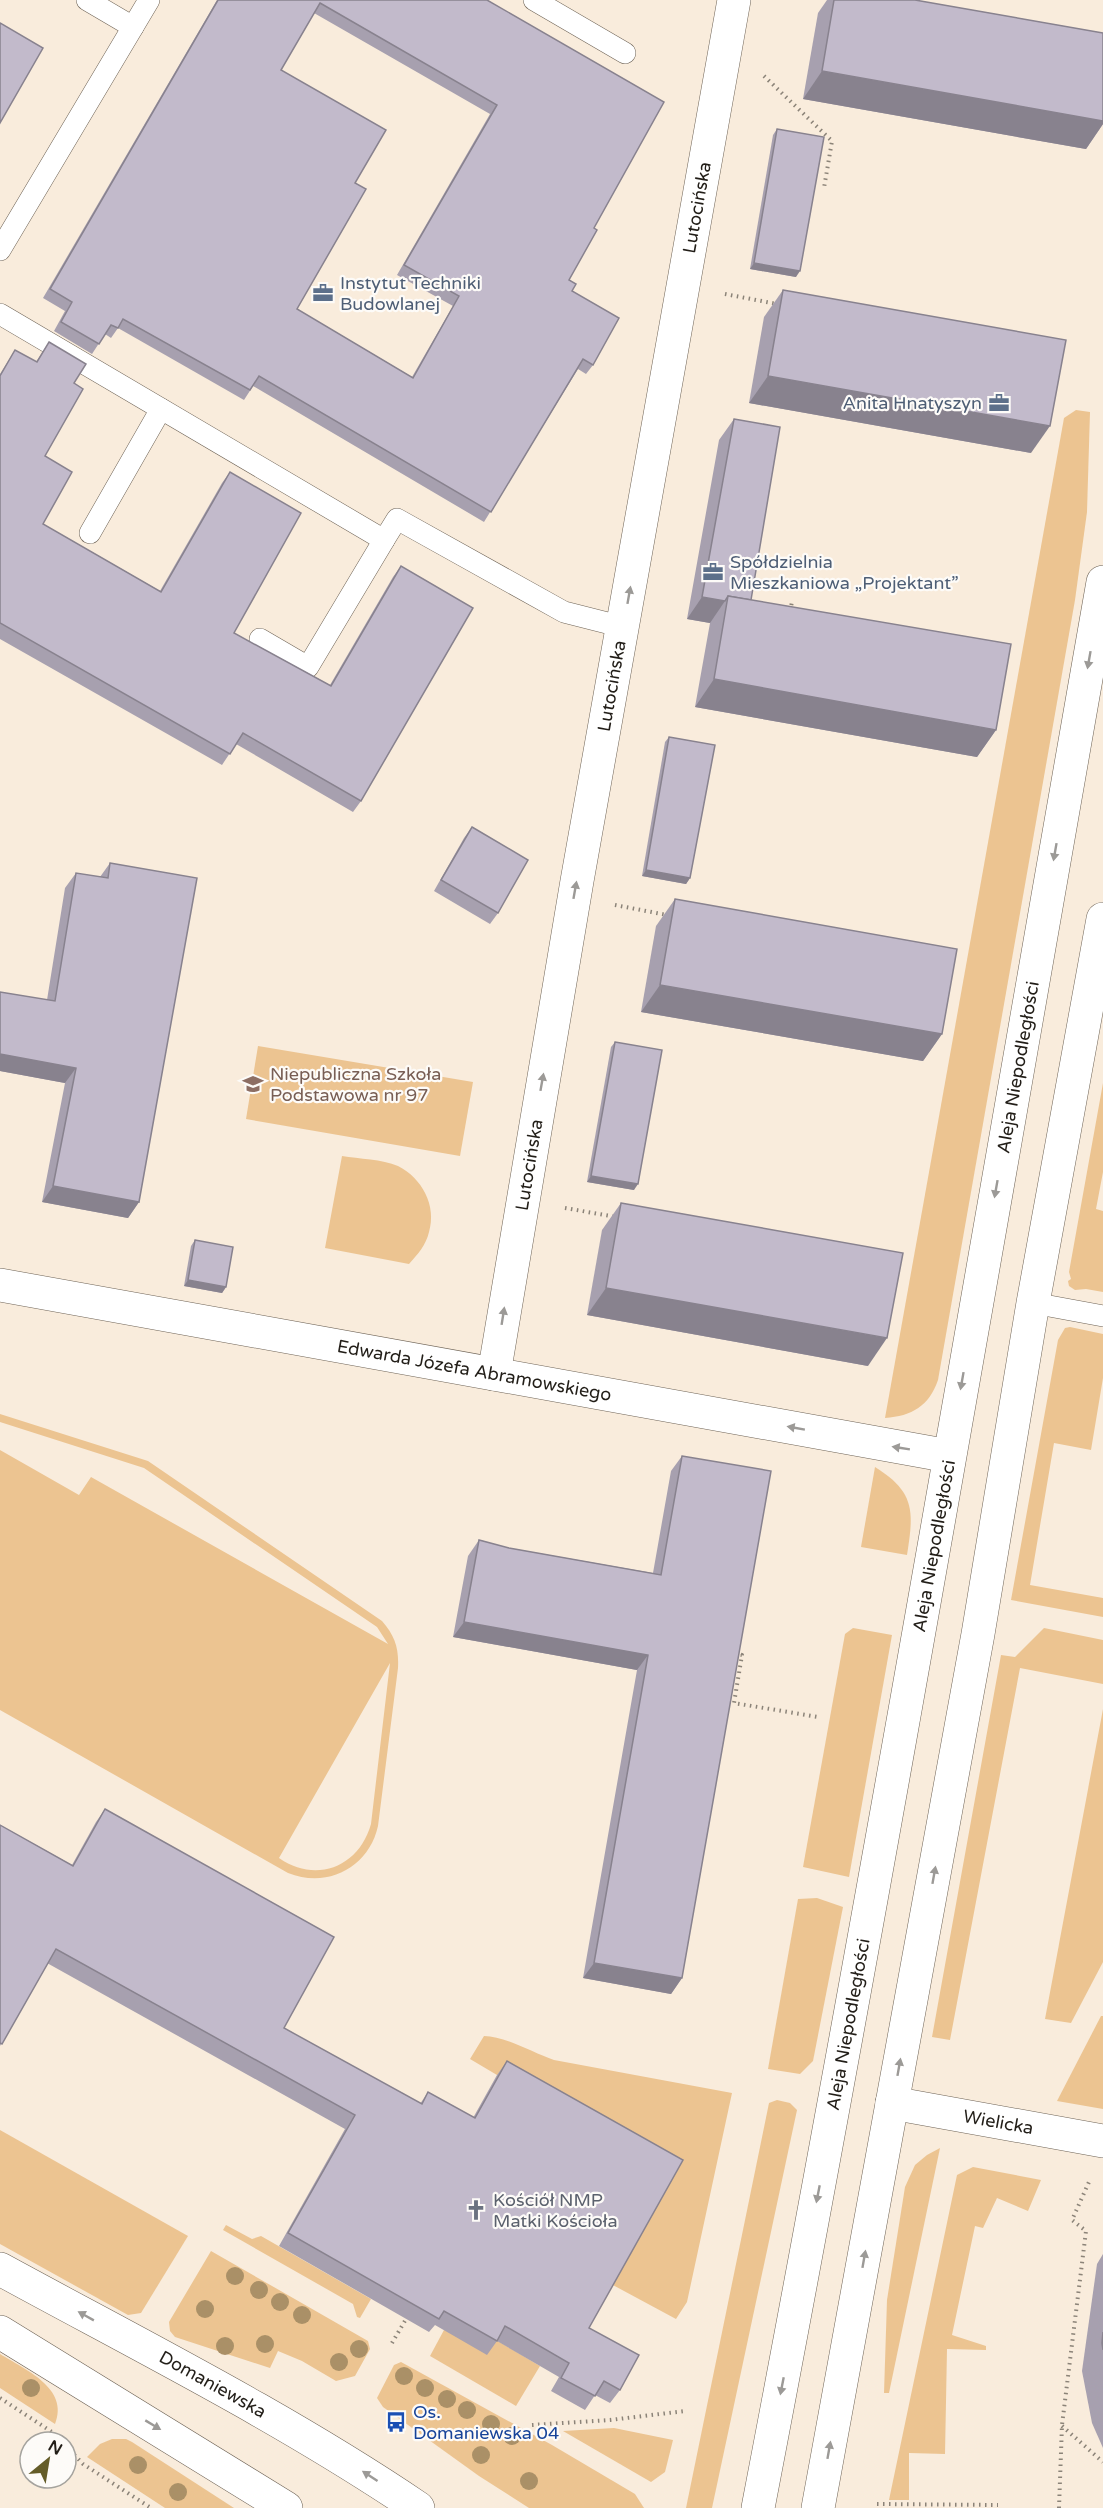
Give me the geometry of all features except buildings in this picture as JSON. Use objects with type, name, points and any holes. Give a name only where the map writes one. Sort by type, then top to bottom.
[{"type":"main road","name":"Lutocińska","points":[[494,1374],[577,881],[734,0]]},
{"type":"main road","name":"Aleja Niepodległości","points":[[758,2508],[829,2137],[923,1616],[949,1456],[1103,582]]},
{"type":"main road","points":[[818,2508],[978,1634],[1033,1303],[1103,919]]},
{"type":"main road","name":"Edwarda Józefa Abramowskiego","points":[[0,1285],[949,1456]]},
{"type":"main road","name":"Wielicka","points":[[892,2103],[1103,2141]]},
{"type":"main road","name":"Domaniewska","points":[[0,2269],[260,2410],[345,2460],[418,2508]]},
{"type":"main road","points":[[0,2332],[286,2508]]},
{"type":"lane","points":[[87,0],[133,27]]},
{"type":"lane","points":[[0,250],[149,0]]},
{"type":"lane","points":[[534,0],[625,53]]},
{"type":"lane","points":[[0,314],[384,540]]},
{"type":"lane","points":[[90,533],[161,409]]},
{"type":"lane","points":[[260,639],[308,667],[397,519],[564,612],[623,627]]},
{"type":"lane","points":[[1033,1303],[1103,1316]]},
{"type":"path","points":[[764,76],[832,141],[824,188]]},
{"type":"path","points":[[725,294],[783,305]]},
{"type":"path","points":[[790,612],[792,602]]},
{"type":"path","points":[[615,905],[673,916]]},
{"type":"path","points":[[560,1207],[619,1218]]},
{"type":"path","points":[[731,1652],[742,1655],[734,1703],[818,1717]]},
{"type":"path","points":[[1059,2508],[1062,2425],[1086,2231],[1072,2220],[1089,2182]]},
{"type":"path","points":[[392,2343],[405,2319]]},
{"type":"path","points":[[0,2398],[49,2430]]},
{"type":"path","points":[[532,2424],[610,2420],[685,2411]]},
{"type":"path","points":[[1062,2425],[1103,2462]]},
{"type":"path","points":[[78,2459],[151,2508]]},
{"type":"path","points":[[877,2504],[998,2505]]},
{"type":"shaded area","points":[[1076,410],[1090,412],[1087,512],[1075,600],[938,1380],[930,1397],[918,1408],[903,1415],[885,1418],[1064,418]]},
{"type":"shaded area","points":[[258,1046],[473,1082],[460,1156],[246,1119]]},
{"type":"shaded area","points":[[1103,1083],[1103,1172],[1096,1209],[1103,1211],[1103,1292],[1075,1290],[1069,1286],[1068,1281],[1071,1279],[1069,1272]]},
{"type":"shaded area","points":[[342,1156],[398,1166],[407,1171],[420,1185],[429,1203],[431,1222],[424,1245],[409,1264],[325,1248]]},
{"type":"shaded area","points":[[1065,1328],[1103,1334],[1103,1378],[1091,1450],[1054,1443],[1030,1585],[1103,1598],[1103,1617],[1011,1600],[1058,1340]]},
{"type":"shaded area","points":[[0,1414],[148,1461],[382,1621],[393,1637],[398,1654],[398,1668],[378,1826],[366,1853],[356,1863],[332,1876],[303,1877],[288,1873],[0,1710],[0,1450],[79,1495],[91,1477],[388,1644],[377,1627],[144,1468],[0,1422]],"holes":[[[390,1663],[371,1824],[357,1851],[346,1861],[334,1867],[307,1870],[293,1866],[279,1858]]]},
{"type":"shaded area","points":[[875,1467],[898,1485],[909,1504],[911,1526],[907,1555],[861,1547]]},
{"type":"shaded area","points":[[853,1628],[892,1635],[849,1877],[803,1867],[845,1634]]},
{"type":"shaded area","points":[[1044,1628],[1103,1640],[1103,1684],[1020,1668],[950,2040],[932,2037],[1001,1655],[1015,1657]]},
{"type":"shaded area","points":[[1103,1709],[1103,1962],[1071,2023],[1045,2019]]},
{"type":"shaded area","points":[[817,1898],[843,1907],[813,2061],[800,2074],[768,2069],[798,1899]]},
{"type":"shaded area","points":[[1103,2016],[1103,2109],[1057,2101]]},
{"type":"shaded area","points":[[484,2036],[510,2042],[554,2060],[732,2093],[687,2302],[676,2319],[611,2284],[497,2075],[470,2059]]},
{"type":"shaded area","points":[[777,2100],[790,2103],[797,2110],[712,2508],[686,2508],[769,2103]]},
{"type":"shaded area","points":[[0,2130],[188,2236],[141,2313],[128,2315],[0,2244]]},
{"type":"shaded area","points":[[940,2148],[889,2393],[884,2393],[887,2300],[905,2187],[915,2165]]},
{"type":"shaded area","points":[[973,2167],[1041,2180],[1028,2211],[997,2198],[983,2228],[975,2226],[952,2335],[986,2346],[986,2350],[947,2349],[945,2454],[909,2453],[909,2500],[889,2500],[957,2175]]},
{"type":"shaded area","points":[[226,2225],[252,2239],[261,2236],[371,2299],[360,2318],[357,2317],[353,2304],[223,2230]]},
{"type":"shaded area","points":[[211,2251],[368,2341],[370,2349],[355,2376],[336,2381],[302,2361],[278,2351],[270,2368],[175,2337],[170,2331],[169,2322]]},
{"type":"shaded area","points":[[444,2330],[496,2340],[540,2366],[516,2406],[430,2356]]},
{"type":"shaded area","points":[[0,2354],[32,2373],[51,2390],[58,2411],[55,2424],[0,2388]]},
{"type":"shaded area","points":[[401,2362],[552,2445],[635,2494],[644,2508],[529,2508],[479,2476],[383,2407],[377,2398],[394,2365]]},
{"type":"shaded area","points":[[614,2428],[673,2440],[665,2472],[651,2482],[563,2431]]},
{"type":"shaded area","points":[[112,2439],[126,2439],[132,2442],[234,2508],[165,2508],[87,2457],[100,2444]]},
{"type":"place","name":"Instytut Techniki Budowlanej","points":[[323,293]]},
{"type":"place","name":"Anita Hnatyszyn","points":[[999,403]]},
{"type":"place","name":"Spółdzielnia Mieszkaniowa „Projektant”","points":[[713,572]]},
{"type":"place","name":"Niepubliczna Szkoła Podstawowa nr 97","points":[[253,1084]]},
{"type":"place","name":"Kościół NMP Matki Kościoła","points":[[476,2210]]},
{"type":"place","name":"Os. Domaniewska 04","points":[[396,2422]]}]
